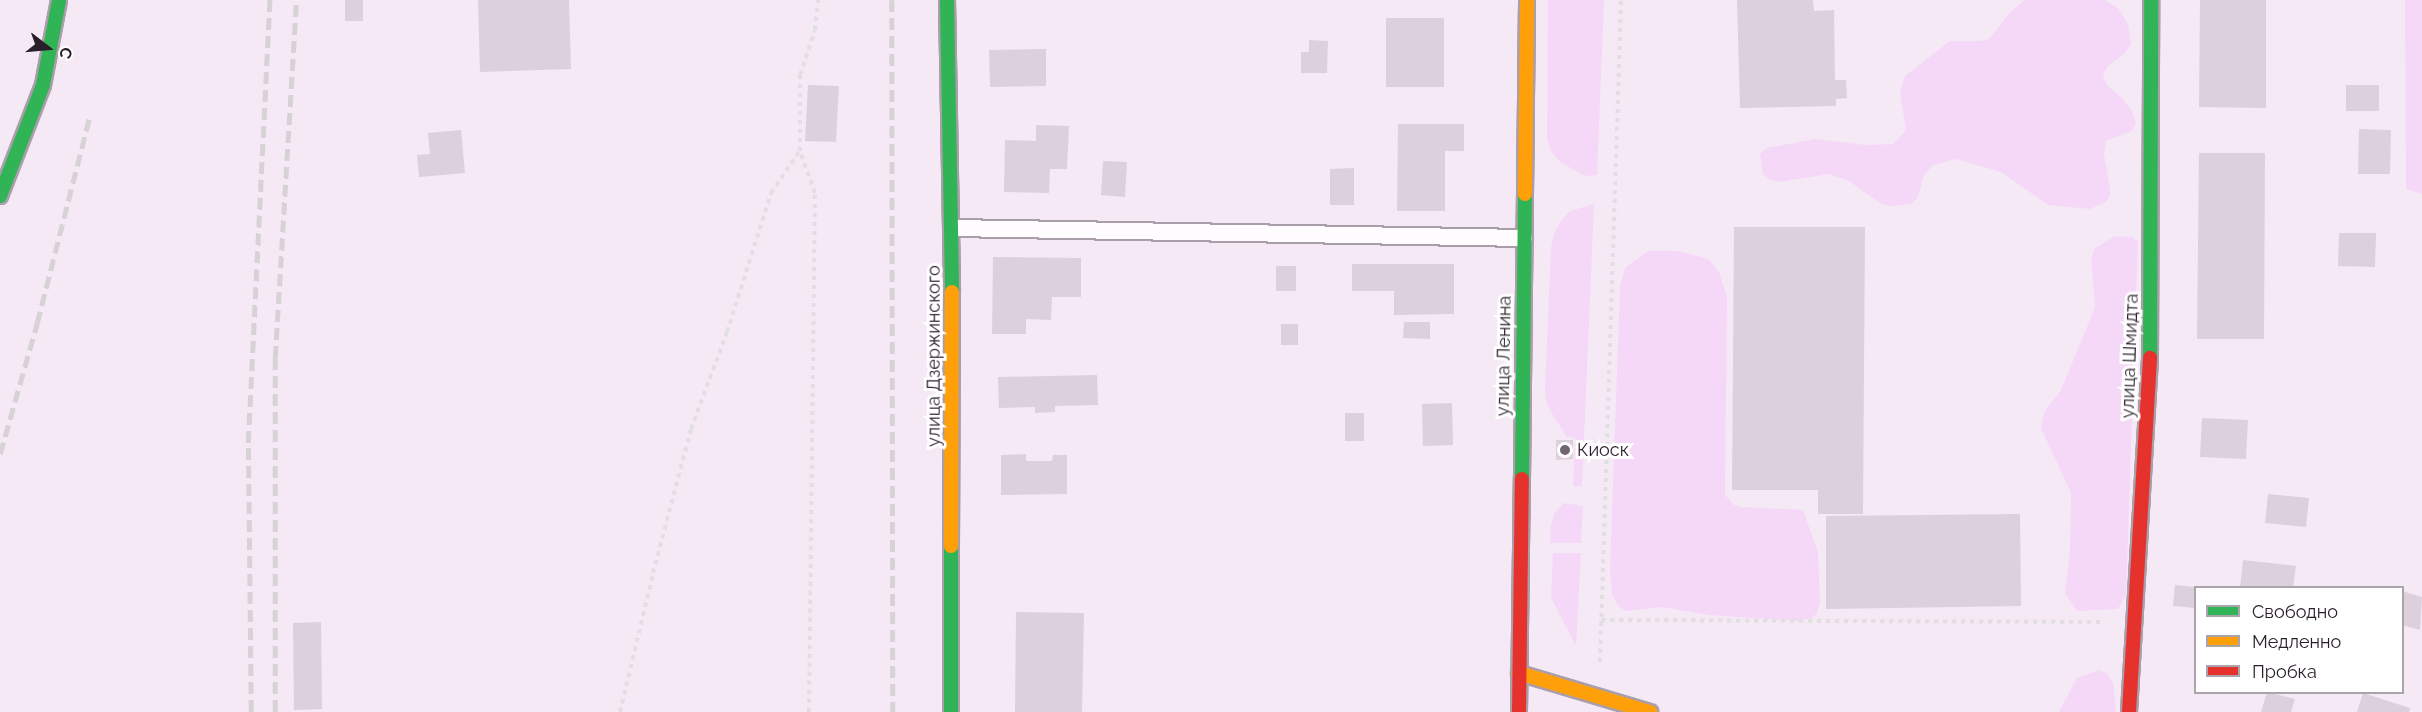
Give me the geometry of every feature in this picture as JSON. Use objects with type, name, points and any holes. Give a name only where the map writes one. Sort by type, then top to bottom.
[{"type":"street","points":[[0,196],[43,85],[59,0]]},
{"type":"street","name":"улица Дзержинского","points":[[947,0],[952,228],[951,712]]},
{"type":"street","name":"улица Ленина","points":[[1519,712],[1527,0]]},
{"type":"street","name":"улица Шмидта","points":[[2129,712],[2151,333],[2151,0]]},
{"type":"street","points":[[1519,673],[1650,712]]},
{"type":"lane","points":[[952,228],[1524,238]]},
{"type":"path","points":[[809,712],[815,193],[800,151],[800,75],[815,30],[818,0]]},
{"type":"path","points":[[1599,697],[1621,0]]},
{"type":"path","points":[[620,712],[653,573],[691,429],[727,332],[771,194],[800,151]]},
{"type":"path","points":[[1601,620],[2134,622]]},
{"type":"shaded area","points":[[1548,0],[1604,0],[1597,175],[1585,176],[1560,162],[1551,151],[1547,138]]},
{"type":"shaded area","points":[[2025,0],[2105,0],[2118,8],[2128,24],[2131,44],[2125,53],[2108,66],[2103,74],[2106,84],[2123,99],[2133,113],[2136,123],[2132,131],[2106,141],[2104,154],[2111,194],[2106,202],[2090,209],[2048,205],[2001,172],[1956,159],[1933,165],[1924,175],[1918,197],[1911,204],[1891,206],[1881,204],[1849,181],[1829,174],[1779,182],[1770,180],[1763,174],[1760,154],[1767,148],[1815,139],[1865,145],[1893,144],[1906,130],[1900,93],[1905,76],[1950,41],[1989,39],[2011,11]]},
{"type":"shaded area","points":[[2405,0],[2422,0],[2422,194],[2406,189]]},
{"type":"shaded area","points":[[1594,204],[1582,486],[1573,487],[1575,438],[1567,437],[1554,417],[1547,404],[1545,390],[1551,247],[1555,231],[1570,211]]},
{"type":"shaded area","points":[[2115,236],[2132,237],[2138,242],[2126,594],[2118,609],[2077,611],[2065,593],[2070,550],[2071,493],[2041,428],[2044,412],[2061,390],[2095,306],[2091,259],[2094,249]]},
{"type":"shaded area","points":[[1648,251],[1676,251],[1699,256],[1709,260],[1719,272],[1727,296],[1725,495],[1734,505],[1741,507],[1803,510],[1818,552],[1820,602],[1817,613],[1812,618],[1797,621],[1709,615],[1662,607],[1626,611],[1619,607],[1612,595],[1610,570],[1620,286],[1625,268]]},
{"type":"shaded area","points":[[1564,503],[1583,506],[1581,543],[1550,543],[1551,525],[1555,512]]},
{"type":"shaded area","points":[[1553,553],[1581,553],[1576,646],[1551,598]]},
{"type":"shaded area","points":[[2099,670],[2108,674],[2113,683],[2116,712],[2059,712],[2077,678]]},
{"type":"building","points":[[345,0],[363,0],[363,21],[345,21]]},
{"type":"building","points":[[478,0],[569,0],[571,69],[480,72]]},
{"type":"building","points":[[1737,0],[1813,0],[1814,11],[1834,10],[1835,80],[1846,80],[1847,98],[1836,99],[1836,106],[1740,108]]},
{"type":"building","points":[[2200,0],[2266,0],[2266,108],[2199,107]]},
{"type":"building","points":[[1386,18],[1444,18],[1444,87],[1386,87]]},
{"type":"building","points":[[1309,40],[1328,41],[1327,73],[1301,73],[1301,52],[1309,52]]},
{"type":"building","points":[[1046,49],[1046,86],[990,87],[989,50]]},
{"type":"building","points":[[808,85],[839,86],[836,142],[805,141]]},
{"type":"building","points":[[2346,85],[2379,85],[2379,111],[2346,111]]},
{"type":"building","points":[[1398,124],[1464,124],[1464,151],[1445,151],[1445,211],[1397,211]]},
{"type":"building","points":[[1036,125],[1069,126],[1067,169],[1050,169],[1049,193],[1004,192],[1005,140],[1036,141]]},
{"type":"building","points":[[2359,129],[2391,130],[2390,174],[2358,174]]},
{"type":"building","points":[[461,130],[465,173],[419,177],[417,155],[430,154],[428,133]]},
{"type":"building","points":[[2199,153],[2265,153],[2264,339],[2197,339]]},
{"type":"building","points":[[1103,161],[1127,162],[1125,197],[1101,195]]},
{"type":"building","points":[[1354,168],[1354,205],[1330,205],[1330,169]]},
{"type":"building","points":[[1734,227],[1865,227],[1863,514],[1818,514],[1818,490],[1732,490]]},
{"type":"building","points":[[2339,233],[2376,233],[2375,267],[2338,266]]},
{"type":"building","points":[[993,257],[1081,258],[1081,297],[1052,297],[1051,320],[1026,319],[1026,334],[992,334]]},
{"type":"building","points":[[1352,264],[1454,264],[1454,314],[1394,315],[1394,291],[1352,291]]},
{"type":"building","points":[[1276,266],[1296,266],[1296,291],[1276,291]]},
{"type":"building","points":[[1404,322],[1430,322],[1430,339],[1403,338]]},
{"type":"building","points":[[1281,324],[1298,324],[1298,345],[1281,345]]},
{"type":"building","points":[[1097,375],[1098,405],[1055,406],[1055,412],[1035,413],[1035,407],[999,408],[998,377]]},
{"type":"building","points":[[1452,403],[1453,445],[1423,446],[1422,404]]},
{"type":"building","points":[[1345,413],[1364,413],[1364,441],[1345,441]]},
{"type":"building","points":[[2202,418],[2248,420],[2246,459],[2200,457]]},
{"type":"building","name":"Киоск","points":[[1556,440],[1573,440],[1573,459],[1556,460]]},
{"type":"building","points":[[1026,454],[1026,461],[1052,461],[1053,455],[1067,455],[1067,494],[1001,495],[1001,455]]},
{"type":"building","points":[[2268,494],[2309,498],[2306,527],[2265,523]]},
{"type":"building","points":[[2020,514],[2021,606],[1826,609],[1826,516]]},
{"type":"building","points":[[2243,560],[2296,566],[2293,586],[2240,586]]},
{"type":"building","points":[[2175,585],[2194,587],[2194,608],[2173,606]]},
{"type":"building","points":[[2404,592],[2422,597],[2420,630],[2404,626]]},
{"type":"building","points":[[1016,612],[1084,613],[1082,712],[1015,712]]},
{"type":"building","points":[[321,622],[322,709],[294,710],[293,623]]},
{"type":"building","points":[[2266,694],[2295,699],[2291,712],[2261,712]]},
{"type":"building","points":[[2363,694],[2410,708],[2409,712],[2357,712]]},
{"type":"railway","points":[[251,712],[248,443],[270,0]]},
{"type":"railway","points":[[275,712],[275,358],[296,0]]},
{"type":"railway","points":[[892,0],[893,712]]},
{"type":"railway","points":[[0,454],[37,323],[90,115]]},
{"type":"traffic: fast","points":[[0,196],[43,85],[59,0]]},
{"type":"traffic: fast","points":[[947,0],[952,292]]},
{"type":"traffic: fast","points":[[2150,358],[2151,0]]},
{"type":"traffic: fast","points":[[1522,479],[1525,194]]},
{"type":"traffic: fast","points":[[951,546],[951,712]]},
{"type":"traffic: slow","points":[[1525,194],[1527,0]]},
{"type":"traffic: slow","points":[[951,546],[952,292]]},
{"type":"traffic: slow","points":[[1519,673],[1650,712]]},
{"type":"traffic: jam","points":[[2129,712],[2150,358]]},
{"type":"traffic: jam","points":[[1519,712],[1522,479]]},
{"type":"place","name":"Киоск","points":[[1565,450]]}]
